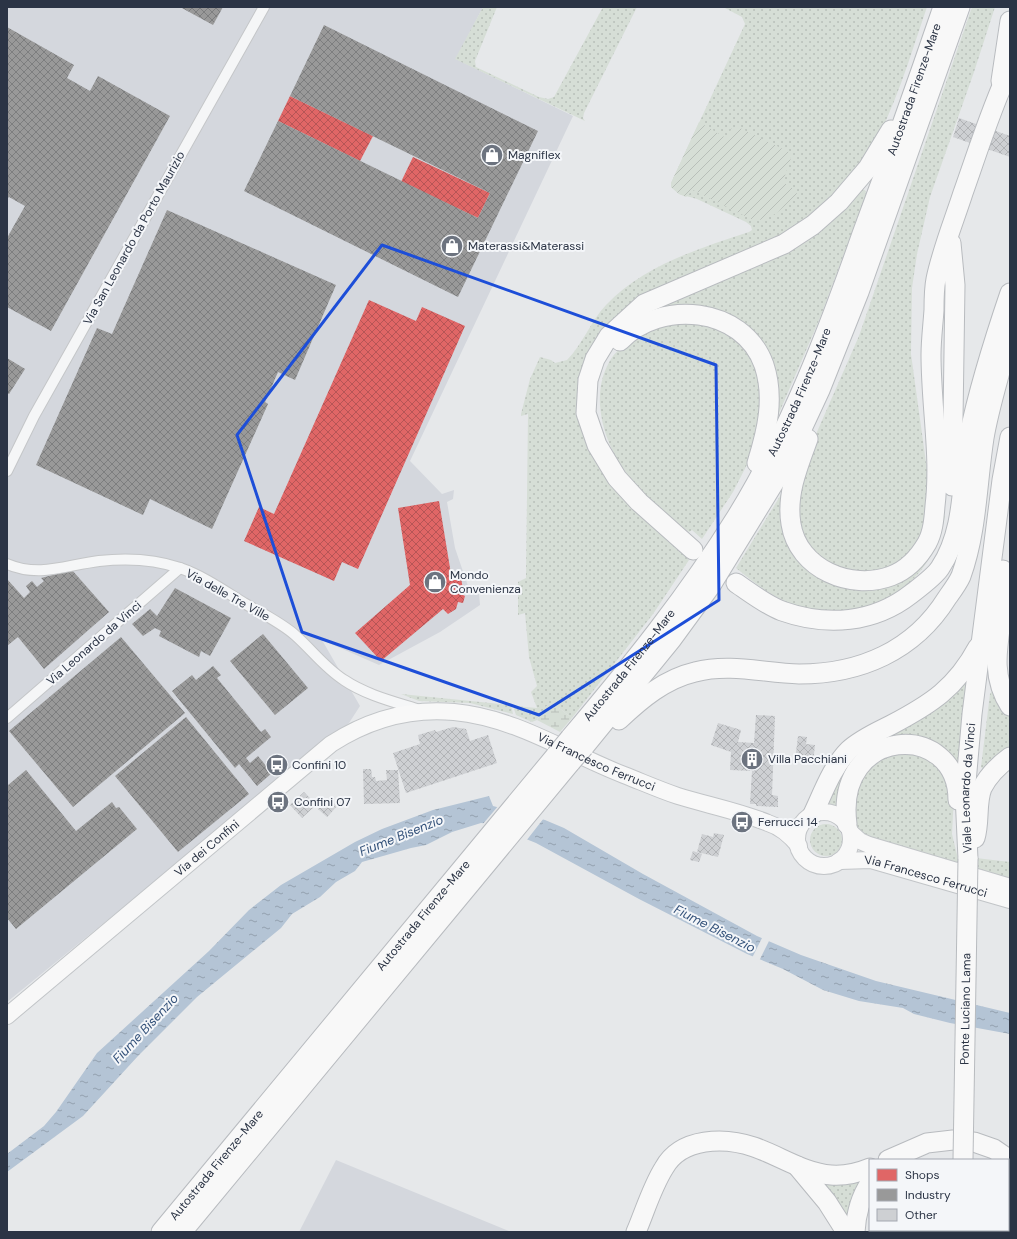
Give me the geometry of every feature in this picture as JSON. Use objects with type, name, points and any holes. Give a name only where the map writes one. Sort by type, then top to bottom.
[{"type":"highway","name":"Autostrada Firenze-Mare","points":[[582,741],[632,665],[677,606],[738,515],[787,424],[834,312],[943,7]]},
{"type":"highway","name":"Autostrada Firenze-Mare","points":[[161,1232],[500,836],[564,759],[582,741],[672,639],[714,580],[777,478],[820,390],[859,292],[960,7]]},
{"type":"highway","points":[[999,90],[1010,21]]},
{"type":"highway","points":[[820,390],[818,420],[802,457],[789,506],[791,526],[796,540],[804,553],[816,565],[838,576],[864,582],[893,576],[908,567],[919,555],[928,542],[933,526],[938,480],[931,355],[936,280],[950,232],[999,90],[1010,68]]},
{"type":"highway","points":[[594,433],[589,426],[586,413],[588,380],[601,347],[615,329],[644,304],[784,244],[813,225],[839,202],[868,168],[914,91]]},
{"type":"highway","points":[[916,591],[933,563],[946,534],[952,485],[955,285],[950,232]]},
{"type":"highway","points":[[736,583],[767,604],[782,611],[826,620],[846,620],[873,615],[896,605],[916,591],[940,568],[955,536],[973,421],[987,360],[1010,293]]},
{"type":"highway","points":[[693,550],[639,502],[617,478],[597,445],[594,433],[594,400],[599,371],[614,347],[631,331],[663,315],[681,314],[714,319],[730,326],[751,343],[763,364],[769,387],[770,400],[768,423],[761,449],[738,515]]},
{"type":"highway","points":[[582,741],[616,723],[640,700],[672,680],[694,672],[715,668],[739,668],[798,674],[831,672],[859,667],[887,655],[911,639],[922,629],[938,612],[961,576],[973,524],[984,436],[1010,331]]},
{"type":"highway","name":"Viale Leonardo da Vinci","points":[[968,859],[965,794],[982,638],[1002,480],[1010,437]]},
{"type":"highway","name":"Viale Leonardo da Vinci","points":[[968,859],[972,793],[1003,570],[1010,505]]},
{"type":"highway","points":[[1003,570],[1004,597],[996,670],[1001,690],[1010,706]]},
{"type":"highway","points":[[809,817],[835,770],[848,751],[862,741],[919,710],[940,696],[958,678],[982,638]]},
{"type":"highway","points":[[849,829],[846,794],[858,766],[867,757],[880,749],[894,744],[912,744],[931,751],[939,757],[953,775],[958,793],[959,830],[968,859]]},
{"type":"highway","points":[[968,859],[978,830],[982,788],[992,774],[1010,757]]},
{"type":"highway","name":"Autostrada Firenze-Mare","points":[[182,1232],[500,836]]},
{"type":"highway","name":"Ponte Luciano Lama","points":[[963,1159],[968,859]]},
{"type":"highway","points":[[893,1158],[927,1143],[953,1140]]},
{"type":"highway","points":[[636,1232],[664,1167],[672,1157],[692,1144],[720,1141],[754,1147],[796,1165],[831,1175],[854,1174],[869,1168]]},
{"type":"highway","points":[[974,1142],[994,1149],[1009,1159]]},
{"type":"highway","points":[[796,1165],[827,1202],[846,1232]]},
{"type":"highway","points":[[855,1232],[858,1206],[869,1185]]},
{"type":"main road","name":"Via Francesco Ferrucci","points":[[424,712],[474,714],[503,721],[653,786],[768,823],[789,835],[799,846],[807,859],[814,864],[832,865],[840,861],[871,860],[1010,900]]},
{"type":"main road","name":"Via dei Confini","points":[[7,1016],[331,744],[348,733],[367,724],[395,716],[424,712]]},
{"type":"main road","name":"Via Francesco Ferrucci","points":[[768,823],[791,824],[821,812],[835,814],[860,841],[868,845],[1010,887]]},
{"type":"main road","points":[[799,846],[798,836],[809,817]]},
{"type":"main road","name":"Via Francesco Ferrucci","points":[[840,861],[849,849],[849,829]]},
{"type":"street","name":"Via San Leonardo da Porto Maurizio","points":[[7,471],[38,410],[264,7]]},
{"type":"street","name":"Via delle Tre Ville","points":[[7,564],[36,572],[98,562],[128,560],[162,563],[180,568],[229,594],[293,634],[321,662],[345,681],[378,696],[424,712]]},
{"type":"street","name":"Via Leonardo da Vinci","points":[[7,718],[180,568]]},
{"type":"highlighted area","points":[[382,245],[716,365],[719,600],[539,715],[302,632],[237,435]]},
{"type":"shaded area","points":[[7,7],[483,7],[456,59],[573,116],[410,461],[442,494],[454,490],[453,499],[447,502],[455,548],[470,592],[479,594],[480,605],[440,632],[379,665],[322,640],[360,706],[349,723],[7,1002]]},
{"type":"shaded area","points":[[336,1160],[511,1232],[299,1232]]},
{"type":"green space","points":[[483,7],[497,7],[475,61],[476,67],[539,97],[548,99],[554,97],[603,7],[637,7],[584,113],[583,118],[585,121],[455,59]]},
{"type":"green space","points":[[723,7],[927,7],[887,119],[869,155],[809,221],[611,326],[582,423],[689,560],[653,614],[572,718],[559,708],[541,711],[537,720],[532,722],[516,715],[514,709],[515,706],[537,708],[531,692],[537,686],[529,657],[525,613],[518,615],[518,582],[526,578],[528,414],[521,416],[521,414],[530,379],[540,357],[551,360],[555,363],[567,360],[578,347],[595,319],[606,305],[637,279],[654,269],[691,252],[752,230],[751,226],[746,222],[697,199],[679,194],[671,187],[671,183],[745,24],[742,17]]},
{"type":"green space","points":[[972,7],[995,7],[930,197],[917,254],[912,288],[911,354],[928,477],[925,534],[895,569],[849,575],[810,550],[795,512],[813,441],[859,336]]},
{"type":"green space","points":[[699,122],[726,138],[732,128],[740,128],[789,152],[791,158],[783,181],[794,189],[797,194],[772,216],[760,220],[753,220],[693,190],[686,197],[679,194],[671,187],[671,183]]},
{"type":"green space","points":[[861,188],[866,191],[865,198],[820,318],[776,420],[775,406],[739,324],[629,322]]},
{"type":"green space","points":[[708,322],[748,348],[764,392],[753,453],[733,492],[702,539],[692,530],[689,532],[673,520],[643,493],[630,478],[619,462],[610,444],[603,425],[600,398],[602,379],[610,361],[616,352],[638,334],[653,325]]},
{"type":"green space","points":[[785,488],[797,553],[885,583],[941,515],[945,516],[937,542],[925,565],[908,584],[888,598],[865,607],[840,611],[814,609],[780,599],[760,587],[736,568]]},
{"type":"green space","points":[[968,677],[963,769],[888,740],[841,807],[821,805],[843,765]]},
{"type":"green space","points":[[993,690],[1010,715],[1010,750],[984,770],[981,767],[990,694]]},
{"type":"green space","points":[[401,694],[511,705],[513,714],[470,703],[419,701]]},
{"type":"green space","points":[[546,706],[559,708],[572,718],[560,732],[537,720]]},
{"type":"green space","points":[[894,750],[933,758],[954,795],[952,834],[958,859],[976,858],[1010,862],[1010,883],[860,836],[855,828],[858,775]]},
{"type":"green space","points":[[826,824],[835,827],[839,831],[842,840],[839,849],[835,853],[826,856],[817,853],[813,849],[810,840],[813,831],[817,827]]},
{"type":"green space","points":[[813,1176],[864,1177],[849,1222]]},
{"type":"water","name":"Fiume Bisenzio","points":[[489,796],[493,806],[545,820],[564,828],[643,874],[757,936],[801,955],[876,981],[1010,1013],[1010,1034],[950,1023],[914,1014],[903,1008],[859,1001],[823,990],[783,969],[747,954],[639,899],[536,843],[489,824],[481,823],[452,832],[426,845],[362,862],[355,871],[336,882],[320,897],[292,914],[281,928],[197,997],[138,1056],[83,1116],[7,1172],[7,1154],[44,1126],[56,1112],[97,1053],[209,951],[249,910],[281,885],[355,842],[382,829],[433,810]]},
{"type":"pier","points":[[499,805],[544,818],[526,841],[501,829],[482,825]]},
{"type":"pier","points":[[763,936],[770,939],[759,961],[752,958]]},
{"type":"building: Shops","points":[[290,96],[373,136],[360,161],[278,121]]},
{"type":"building: Shops","points":[[413,157],[490,193],[478,218],[401,182]]},
{"type":"building: Shops","points":[[369,300],[416,321],[422,307],[465,326],[358,569],[342,562],[334,581],[244,541],[259,507],[274,514]]},
{"type":"building: Shops","name":"Mondo Convenienza","points":[[439,501],[452,580],[461,578],[463,589],[461,594],[465,596],[463,603],[458,602],[456,609],[448,614],[443,609],[381,661],[355,633],[410,585],[398,508]]},
{"type":"building: Industry","points":[[180,7],[223,7],[213,25]]},
{"type":"building: Industry","points":[[324,25],[538,131],[458,297],[244,191],[278,121],[478,218],[490,193],[290,96]]},
{"type":"building: Industry","points":[[7,27],[74,65],[67,78],[90,91],[98,76],[170,116],[51,331],[7,307],[7,238],[25,206],[9,197],[7,199]]},
{"type":"building: Industry","points":[[167,210],[336,285],[295,380],[278,372],[265,402],[268,404],[212,529],[150,499],[143,515],[36,465],[97,328],[112,334]]},
{"type":"building: Industry","points":[[7,358],[25,369],[9,394],[7,393]]},
{"type":"building: Industry","points":[[72,570],[109,612],[44,669],[18,637],[7,646],[7,579],[24,598],[30,592],[26,586],[32,581],[37,587],[44,581],[41,578]]},
{"type":"building: Industry","points":[[175,588],[231,618],[210,656],[201,651],[199,657],[159,636],[161,631],[155,628],[143,636],[132,624],[150,609],[157,616]]},
{"type":"building: Industry","points":[[263,634],[308,688],[275,715],[230,661]]},
{"type":"building: Industry","points":[[121,637],[185,713],[73,807],[9,731]]},
{"type":"building: Industry","points":[[213,666],[221,675],[217,678],[261,732],[265,729],[271,737],[246,758],[250,763],[258,756],[272,773],[257,786],[239,764],[235,768],[172,691],[192,675],[196,680]]},
{"type":"building: Industry","points":[[186,717],[249,794],[178,852],[115,776]]},
{"type":"building: Industry","points":[[26,770],[76,831],[112,802],[116,808],[119,807],[137,829],[16,929],[7,918],[7,786]]},
{"type":"building: Other","points":[[959,118],[1010,136],[1010,157],[953,137]]},
{"type":"building: Other","name":"Villa Pacchiani","points":[[756,715],[775,716],[772,795],[778,796],[778,807],[756,806],[756,804],[750,804],[752,771],[730,770],[731,752],[711,745],[718,723],[741,730],[738,742],[754,743]]},
{"type":"building: Other","points":[[453,727],[466,729],[470,741],[488,735],[497,763],[406,793],[393,753],[420,744],[418,735]]},
{"type":"building: Other","points":[[798,736],[807,737],[806,744],[815,745],[813,763],[795,761]]},
{"type":"building: Other","points":[[363,769],[371,769],[372,777],[375,777],[376,781],[387,780],[386,770],[398,770],[400,803],[364,804]]},
{"type":"building: Other","points":[[304,792],[316,805],[302,818],[290,805]]},
{"type":"building: Other","points":[[329,798],[337,806],[327,817],[318,809]]},
{"type":"building: Other","points":[[714,833],[724,835],[718,857],[697,852],[702,834],[713,837]]},
{"type":"building: Other","points":[[693,851],[702,854],[699,862],[690,860]]},
{"type":"place","name":"Magniflex","points":[[492,155]]},
{"type":"place","name":"Materassi&Materassi","points":[[452,246]]},
{"type":"place","name":"Mondo Convenienza","points":[[435,582]]},
{"type":"place","name":"Villa Pacchiani","points":[[752,759]]},
{"type":"place","name":"Confini 10","points":[[277,765]]},
{"type":"place","name":"Confini 07","points":[[278,802]]},
{"type":"place","name":"Ferrucci 14","points":[[742,822]]}]
